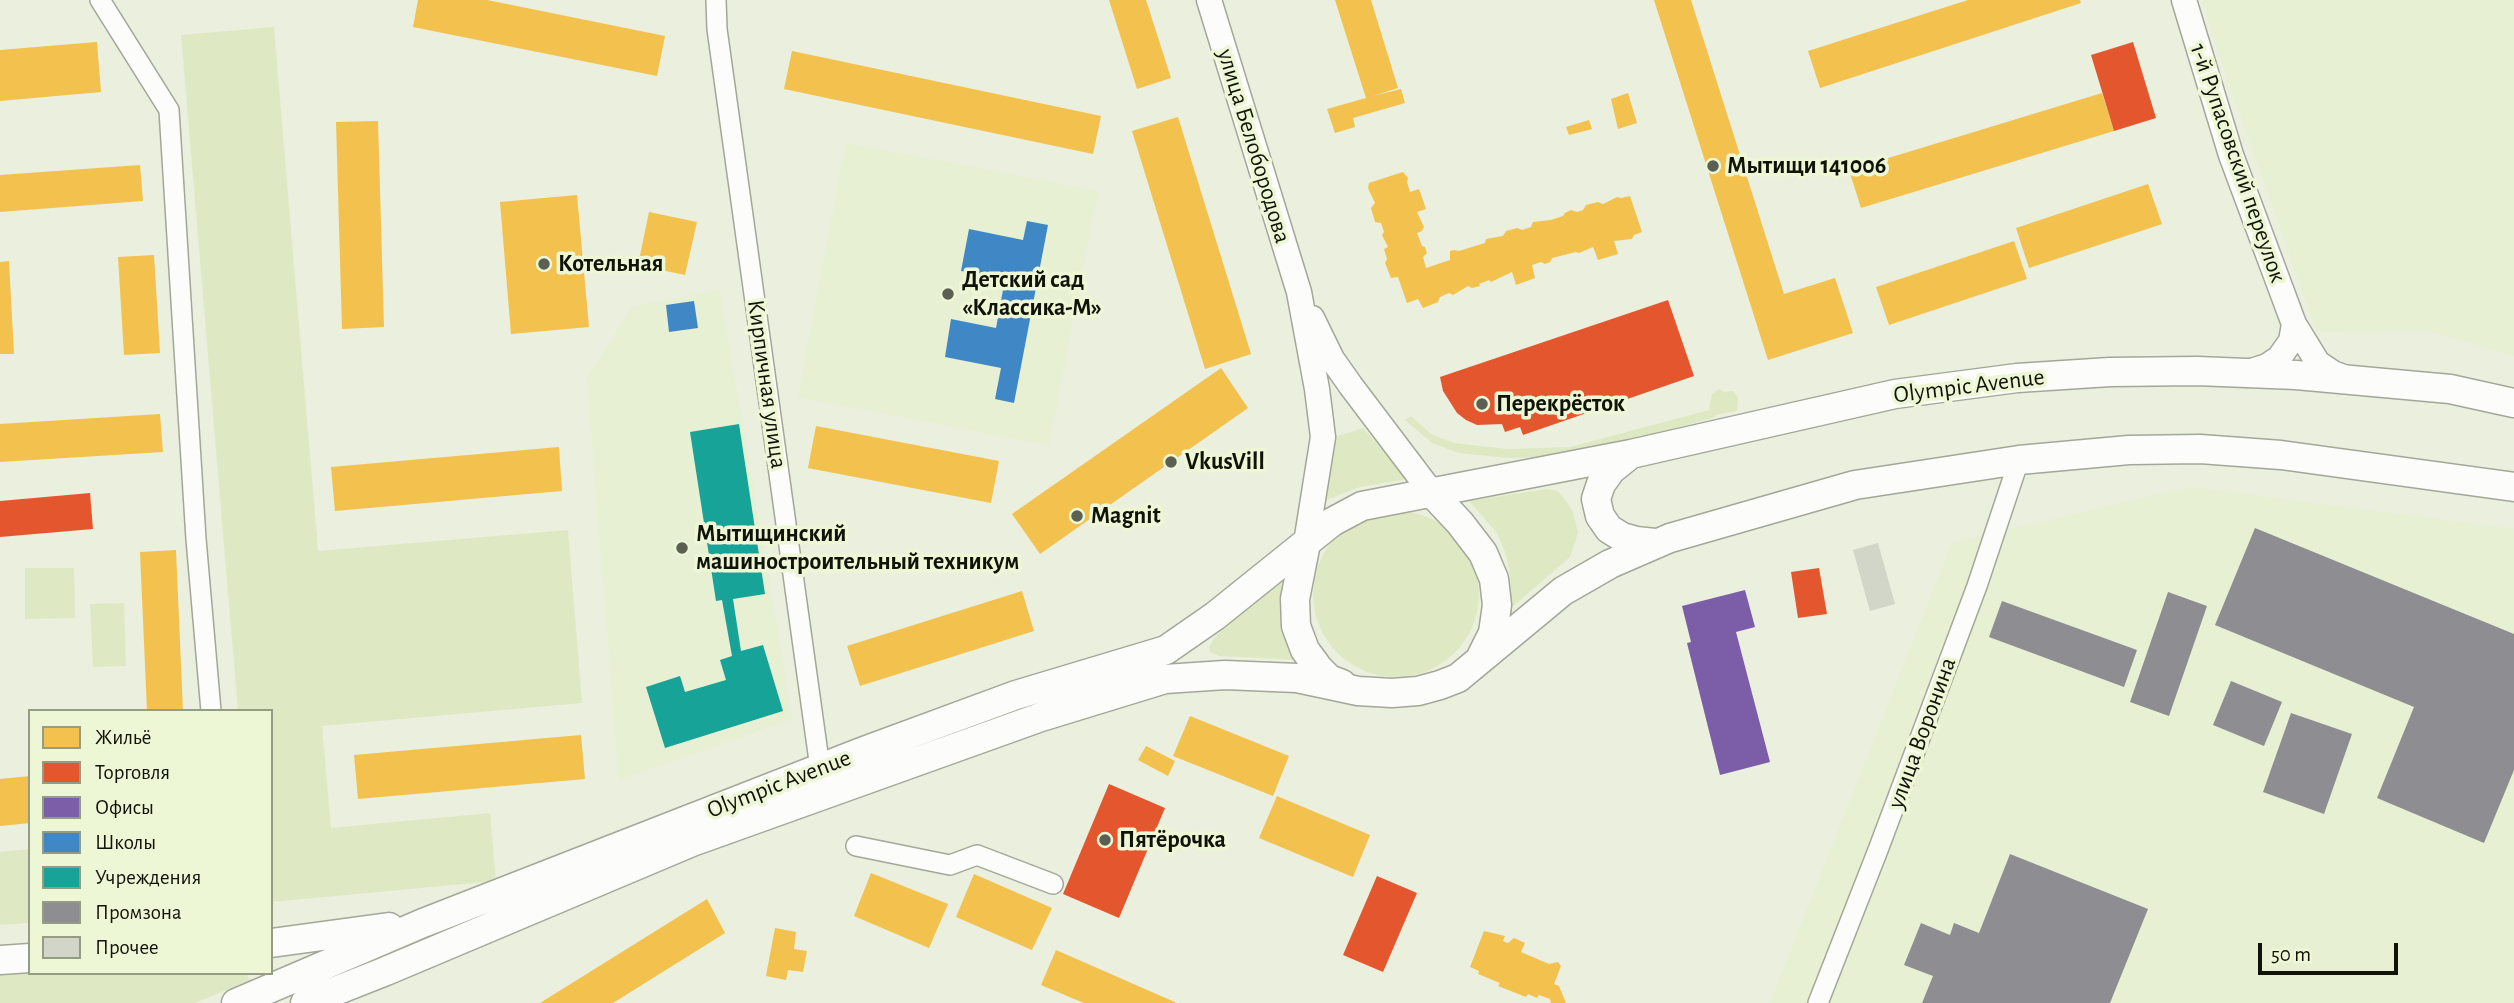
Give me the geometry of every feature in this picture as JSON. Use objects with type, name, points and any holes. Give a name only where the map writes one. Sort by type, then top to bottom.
[{"type":"main road","name":"Olympic Avenue","points":[[236,1003],[423,923],[820,768],[1016,695],[1166,650],[1215,616],[1332,522],[1362,506],[1631,454],[1895,394],[1990,382],[2110,372],[2244,373],[2347,378],[2450,389],[2514,403]]},
{"type":"main road","name":"Olympic Avenue","points":[[305,1003],[692,842],[1041,716],[1165,679],[1225,675],[1297,678],[1358,691],[1392,693],[1418,691],[1440,685],[1458,678],[1563,591],[1610,564],[1655,543],[1855,485],[2019,460],[2129,450],[2200,449],[2281,455],[2514,487]]},
{"type":"main road","points":[[1631,454],[1611,470],[1601,484],[1596,499],[1600,516],[1609,529],[1622,537],[1655,543]]},
{"type":"main road","name":"Olympic Avenue","points":[[1432,493],[1483,553],[1494,579],[1497,605],[1493,633],[1480,659]]},
{"type":"main road","name":"Olympic Avenue","points":[[1306,543],[1294,599],[1296,626],[1305,650],[1319,669],[1329,679],[1358,691]]},
{"type":"main road","points":[[273,943],[423,923]]},
{"type":"main road","points":[[0,960],[28,958]]},
{"type":"main road","points":[[349,1003],[386,971]]},
{"type":"street","points":[[100,0],[169,110],[196,539],[211,709]]},
{"type":"street","name":"Кирпичная улица","points":[[716,0],[820,768]]},
{"type":"street","name":"улица Белобородова","points":[[1209,0],[1298,292]]},
{"type":"street","name":"1-й Рупасовский переулок","points":[[2184,0],[2231,155],[2294,324],[2318,363],[2347,378]]},
{"type":"street","points":[[1298,292],[1332,359],[1432,493]]},
{"type":"street","points":[[1298,292],[1317,388],[1323,437],[1306,543]]},
{"type":"street","points":[[2244,373],[2267,366],[2279,358],[2291,341],[2294,324]]},
{"type":"street","name":"улица Воронина","points":[[1818,1003],[1977,586],[2019,460]]},
{"type":"street","points":[[856,846],[950,865],[977,855],[1053,884]]},
{"type":"shaded area","points":[[2202,0],[2514,0],[2514,356],[2429,331],[2317,332]]},
{"type":"shaded area","points":[[274,27],[318,551],[568,530],[582,703],[322,726],[331,828],[490,813],[496,881],[273,902],[273,709],[238,709],[181,35]]},
{"type":"shaded area","name":"Детский сад «Классика-М»","points":[[846,143],[1098,191],[1049,445],[798,397]]},
{"type":"shaded area","name":"Мытищинский машиностроительный техникум","points":[[720,290],[792,719],[619,780],[587,378],[632,307]]},
{"type":"shaded area","points":[[1719,389],[1724,392],[1733,391],[1738,397],[1737,411],[1622,443],[1559,457],[1510,458],[1458,453],[1432,443],[1405,420],[1411,416],[1431,434],[1454,443],[1508,449],[1570,447],[1709,410],[1712,394]]},
{"type":"shaded area","points":[[1363,428],[1408,479],[1360,487],[1321,502],[1331,438]]},
{"type":"shaded area","points":[[2190,487],[2514,529],[2514,1003],[1770,1003],[1952,543]]},
{"type":"shaded area","points":[[1547,489],[1557,491],[1565,499],[1573,512],[1578,533],[1570,557],[1511,608],[1510,573],[1505,552],[1497,533],[1469,501]]},
{"type":"shaded area","points":[[1396,511],[1428,517],[1455,535],[1473,562],[1479,594],[1473,626],[1455,653],[1428,671],[1396,677],[1364,671],[1337,653],[1319,626],[1313,594],[1319,562],[1337,535],[1364,517]]},
{"type":"shaded area","points":[[25,568],[74,568],[75,618],[25,619]]},
{"type":"shaded area","points":[[1283,575],[1283,620],[1300,660],[1219,656],[1210,652],[1209,647],[1215,637]]},
{"type":"shaded area","points":[[124,603],[126,666],[93,667],[90,604]]},
{"type":"shaded area","points":[[28,849],[28,923],[0,925],[0,852]]},
{"type":"shaded area","points":[[0,974],[247,975],[250,980],[195,1003],[0,1003]]},
{"type":"building: Жильё","points":[[418,0],[487,0],[665,36],[657,76],[413,27]]},
{"type":"building: Жильё","points":[[1109,0],[1146,0],[1171,78],[1137,89]]},
{"type":"building: Жильё","points":[[1335,0],[1371,0],[1398,88],[1373,96],[1401,89],[1405,103],[1353,118],[1355,127],[1335,133],[1327,109],[1366,98]]},
{"type":"building: Жильё","points":[[1654,0],[1691,0],[1784,294],[1835,278],[1853,333],[1768,360]]},
{"type":"building: Жильё","points":[[1968,0],[2080,0],[2081,3],[1820,88],[1808,51]]},
{"type":"building: Жильё","points":[[97,42],[101,92],[0,101],[0,50]]},
{"type":"building: Жильё","points":[[792,51],[1101,116],[1093,154],[784,89]]},
{"type":"building: Жильё","points":[[1628,93],[1637,123],[1618,129],[1611,99]]},
{"type":"building: Жильё","points":[[2102,93],[2114,131],[1861,208],[1849,170]]},
{"type":"building: Жильё","points":[[1178,117],[1251,354],[1205,369],[1132,131]]},
{"type":"building: Жильё","points":[[1589,120],[1592,129],[1569,135],[1566,127]]},
{"type":"building: Жильё","points":[[378,121],[384,327],[342,329],[336,122]]},
{"type":"building: Жильё","points":[[140,165],[143,201],[0,212],[0,175]]},
{"type":"building: Жильё","points":[[1403,172],[1408,178],[1410,192],[1419,189],[1426,209],[1417,212],[1424,227],[1417,233],[1427,253],[1423,257],[1426,268],[1450,260],[1450,251],[1485,243],[1486,239],[1503,236],[1506,231],[1517,228],[1522,230],[1531,227],[1533,222],[1551,220],[1571,210],[1577,212],[1583,210],[1586,205],[1598,202],[1603,204],[1617,197],[1630,196],[1642,232],[1634,235],[1632,239],[1614,241],[1618,254],[1598,260],[1593,247],[1579,253],[1552,258],[1545,264],[1541,262],[1532,265],[1535,278],[1516,285],[1512,272],[1491,282],[1489,280],[1479,284],[1480,286],[1468,286],[1453,295],[1449,293],[1440,297],[1438,302],[1423,308],[1418,299],[1407,303],[1398,277],[1391,278],[1385,263],[1387,259],[1384,249],[1388,247],[1382,235],[1384,232],[1381,223],[1375,222],[1371,208],[1375,203],[1368,188],[1369,183]]},
{"type":"building: Жильё","points":[[2148,184],[2162,224],[2029,268],[2016,228]]},
{"type":"building: Жильё","name":"Котельная","points":[[577,195],[589,327],[511,334],[500,202]]},
{"type":"building: Жильё","points":[[649,212],[697,222],[685,275],[638,265]]},
{"type":"building: Жильё","points":[[2014,241],[2027,279],[1889,325],[1876,287]]},
{"type":"building: Жильё","points":[[154,255],[160,353],[124,355],[118,257]]},
{"type":"building: Жильё","points":[[9,261],[14,354],[0,354],[0,262]]},
{"type":"building: Жильё","points":[[1221,368],[1248,408],[1040,554],[1012,514]]},
{"type":"building: Жильё","points":[[160,414],[163,452],[0,462],[0,424]]},
{"type":"building: Жильё","points":[[816,426],[999,461],[991,503],[808,468]]},
{"type":"building: Жильё","points":[[559,447],[562,491],[335,511],[331,467]]},
{"type":"building: Жильё","points":[[176,550],[183,709],[147,709],[140,552]]},
{"type":"building: Жильё","points":[[1022,591],[1034,631],[860,686],[847,646]]},
{"type":"building: Жильё","points":[[1190,716],[1289,756],[1273,796],[1173,756]]},
{"type":"building: Жильё","points":[[581,735],[585,779],[358,799],[354,755]]},
{"type":"building: Жильё","points":[[1146,746],[1175,761],[1168,776],[1138,760]]},
{"type":"building: Жильё","points":[[28,776],[28,823],[0,826],[0,779]]},
{"type":"building: Жильё","points":[[1277,796],[1370,835],[1353,877],[1259,838]]},
{"type":"building: Жильё","points":[[871,873],[948,904],[929,948],[854,916]]},
{"type":"building: Жильё","points":[[974,874],[1052,908],[1032,950],[956,917]]},
{"type":"building: Жильё","points":[[707,899],[725,933],[613,1003],[540,1003]]},
{"type":"building: Жильё","points":[[775,928],[796,932],[794,949],[807,951],[803,972],[788,970],[786,980],[766,976]]},
{"type":"building: Жильё","points":[[1484,931],[1505,936],[1503,941],[1508,943],[1514,938],[1525,943],[1521,952],[1549,964],[1558,962],[1561,966],[1554,984],[1559,986],[1566,1003],[1551,1003],[1550,999],[1539,995],[1537,998],[1528,994],[1526,997],[1498,986],[1500,983],[1478,974],[1479,971],[1470,967]]},
{"type":"building: Жильё","points":[[1056,950],[1177,1003],[1084,1003],[1041,985]]},
{"type":"building: Торговля","points":[[2133,42],[2156,118],[2114,131],[2091,55]]},
{"type":"building: Торговля","points":[[1668,300],[1694,376],[1523,435],[1520,427],[1505,432],[1502,424],[1477,425],[1466,420],[1457,413],[1443,391],[1440,377]]},
{"type":"building: Торговля","points":[[90,493],[93,529],[0,537],[0,501]]},
{"type":"building: Торговля","points":[[1819,568],[1827,614],[1798,618],[1791,572]]},
{"type":"building: Торговля","points":[[1109,784],[1165,808],[1119,918],[1063,894]]},
{"type":"building: Торговля","points":[[1377,876],[1417,893],[1383,972],[1343,955]]},
{"type":"building: Офисы","points":[[1745,590],[1755,627],[1736,632],[1770,762],[1720,775],[1687,643],[1691,642],[1682,606]]},
{"type":"building: Школы","points":[[1027,221],[1048,225],[1014,403],[995,399],[1001,368],[945,357],[951,319],[996,328],[1005,279],[961,271],[969,229],[1023,240]]},
{"type":"building: Школы","points":[[694,301],[698,328],[669,332],[666,305]]},
{"type":"building: Учреждения","points":[[739,424],[765,594],[733,599],[741,651],[763,645],[783,711],[665,748],[646,687],[680,676],[685,692],[726,680],[720,660],[732,656],[722,600],[716,601],[690,432]]},
{"type":"building: Промзона","points":[[2255,528],[2514,634],[2514,770],[2484,843],[2377,798],[2414,707],[2215,625]]},
{"type":"building: Промзона","points":[[2168,592],[2207,606],[2169,716],[2130,702]]},
{"type":"building: Промзона","points":[[2002,601],[2137,650],[2124,687],[1989,637]]},
{"type":"building: Промзона","points":[[2231,681],[2282,702],[2264,746],[2213,725]]},
{"type":"building: Промзона","points":[[2291,713],[2352,734],[2324,814],[2263,792]]},
{"type":"building: Промзона","points":[[2010,854],[2148,909],[2110,1003],[1922,1003],[1933,976],[1904,965],[1921,923],[1950,935],[1954,923],[1979,933]]},
{"type":"building: Прочее","points":[[1878,543],[1895,604],[1870,611],[1853,550]]},
{"type":"place","name":"Мытищи 141006","points":[[1713,166]]},
{"type":"place","name":"Котельная","points":[[544,264]]},
{"type":"place","name":"Детский сад «Классика-М»","points":[[948,294]]},
{"type":"place","name":"Перекрёсток","points":[[1482,404]]},
{"type":"place","name":"VkusVill","points":[[1171,462]]},
{"type":"place","name":"Magnit","points":[[1077,516]]},
{"type":"place","name":"Мытищинский машиностроительный техникум","points":[[682,548]]},
{"type":"place","name":"Пятёрочка","points":[[1105,840]]}]
